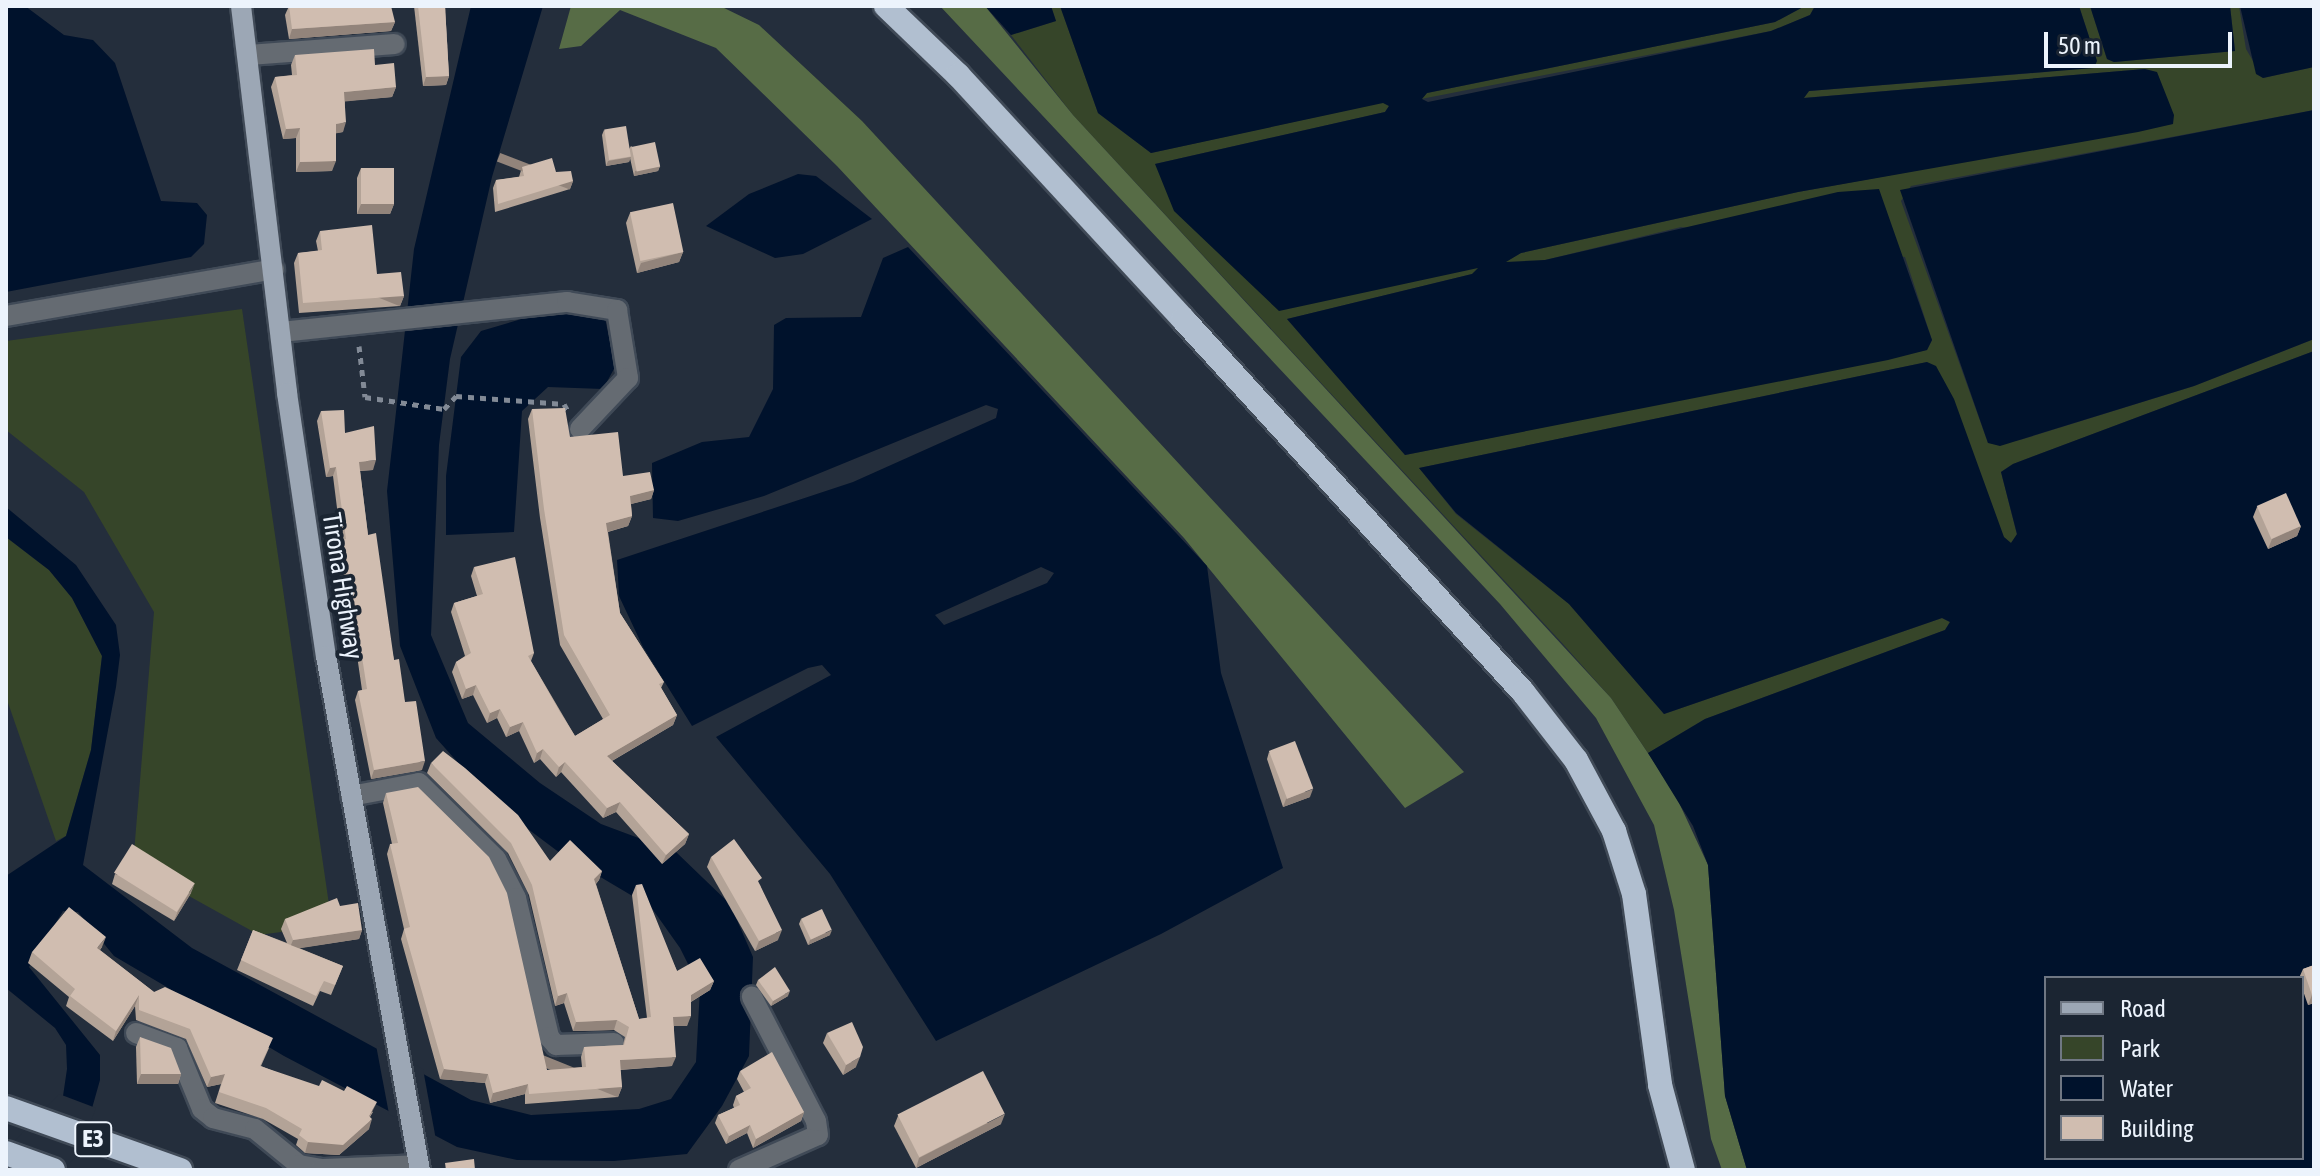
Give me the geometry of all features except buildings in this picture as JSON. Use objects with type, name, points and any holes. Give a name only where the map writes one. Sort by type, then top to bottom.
[{"type":"highway","points":[[886,6],[978,96],[1194,330],[1523,692],[1576,760],[1614,831],[1634,894],[1660,1085],[1683,1170]]},
{"type":"highway","name":"E3","points":[[6,1108],[180,1170]]},
{"type":"highway","name":"E3","points":[[6,1153],[53,1170]]},
{"type":"main road","name":"Tirona Highway","points":[[241,6],[281,332],[351,796],[419,1163]]},
{"type":"street","points":[[249,55],[395,44]]},
{"type":"street","points":[[6,316],[274,269]]},
{"type":"street","points":[[281,332],[567,302],[617,310],[628,378],[580,429]]},
{"type":"street","points":[[351,796],[419,783],[496,859],[516,898],[549,1037],[556,1045],[614,1043]]},
{"type":"street","points":[[739,1170],[818,1135],[816,1121],[752,997]]},
{"type":"street","points":[[136,1033],[177,1048],[202,1109],[213,1118],[255,1129],[299,1165],[321,1169],[419,1163]]},
{"type":"path","points":[[356,325],[365,397],[444,409],[456,396],[541,404]]},
{"type":"green space","points":[[571,6],[720,6],[759,25],[862,121],[1464,772],[1405,808],[1184,538],[837,166],[716,48],[620,10],[581,46],[559,49]]},
{"type":"green space","points":[[940,6],[985,6],[1073,115],[1611,698],[1674,792],[1708,865],[1725,1096],[1747,1170],[1722,1170],[1711,1139],[1674,910],[1654,825],[1596,718],[1500,604]]},
{"type":"green space","points":[[1051,6],[1060,6],[1098,113],[1151,153],[1384,102],[1389,106],[1385,112],[1155,164],[1479,268],[1472,274],[1287,319],[1405,455],[1927,350],[1932,340],[1905,257],[1681,227],[1545,260],[1511,266],[1505,262],[1521,253],[1798,192],[2172,124],[2145,69],[1803,98],[1809,91],[2046,72],[2097,61],[2079,6],[2090,6],[2107,59],[2114,62],[2235,51],[2230,6],[2239,6],[2246,49],[2263,78],[2314,67],[2314,110],[1911,186],[1901,201],[1988,443],[2020,440],[2194,386],[2314,339],[2314,351],[2013,464],[2001,472],[2017,535],[2011,543],[2004,538],[1927,362],[1419,468],[1456,514],[1569,604],[1664,714],[1942,618],[1950,622],[1945,630],[1705,719],[1648,753],[1611,698],[1563,644],[1073,115],[1011,35],[1056,21]]},
{"type":"green space","points":[[1805,6],[1815,6],[1810,15],[1771,31],[1421,99],[1427,93],[1775,22]]},
{"type":"green space","points":[[242,309],[332,925],[259,935],[133,865],[154,612],[84,492],[6,430],[6,341]]},
{"type":"green space","points":[[6,537],[49,570],[72,598],[102,656],[91,750],[66,836],[56,841],[6,697]]},
{"type":"water","points":[[6,6],[25,6],[64,35],[93,40],[115,63],[161,201],[197,203],[207,215],[204,244],[191,257],[6,292]]},
{"type":"water","points":[[471,6],[543,6],[492,177],[450,359],[439,445],[431,635],[468,723],[540,783],[601,824],[676,852],[730,904],[753,957],[749,1056],[722,1106],[687,1154],[614,1161],[517,1160],[457,1147],[284,1056],[114,956],[78,912],[63,911],[29,967],[100,1055],[100,1080],[87,1126],[6,1170],[63,1096],[67,1069],[66,1045],[55,1028],[6,988],[6,876],[66,836],[91,750],[102,656],[72,598],[49,570],[6,537],[6,507],[76,565],[116,625],[120,655],[116,687],[83,865],[192,948],[471,1100],[531,1115],[639,1109],[671,1099],[696,1062],[700,988],[680,948],[651,907],[560,853],[496,805],[436,738],[400,646],[387,491],[414,249]]},
{"type":"water","points":[[985,6],[1051,6],[1056,21],[1011,35]]},
{"type":"water","points":[[1060,6],[1805,6],[1775,22],[1427,93],[1422,99],[1428,102],[1771,31],[1810,15],[1815,6],[2079,6],[2097,61],[2094,68],[1809,91],[1804,98],[2145,69],[2157,72],[2174,115],[2173,124],[2138,132],[1798,192],[1521,253],[1506,262],[1545,260],[1838,192],[1879,189],[1932,340],[1927,350],[1888,360],[1405,455],[1287,319],[1472,274],[1478,268],[1279,311],[1174,211],[1155,164],[1385,112],[1389,106],[1383,103],[1151,153],[1098,113]]},
{"type":"water","points":[[2090,6],[2230,6],[2235,51],[2114,62],[2107,59]]},
{"type":"water","points":[[2240,6],[2314,6],[2314,67],[2263,78],[2256,74]]},
{"type":"water","points":[[2314,110],[2314,339],[2194,386],[2000,446],[1988,443],[1900,190]]},
{"type":"water","points":[[798,174],[816,176],[872,219],[803,254],[775,258],[706,226],[749,194]]},
{"type":"water","points":[[908,247],[1207,566],[1221,673],[1283,868],[1161,934],[936,1041],[830,874],[716,737],[831,675],[822,665],[808,668],[692,726],[643,647],[619,596],[617,560],[853,482],[996,418],[998,409],[986,405],[764,496],[678,521],[653,518],[652,463],[702,442],[749,437],[773,389],[774,325],[786,318],[861,317],[883,258]],"holes":[[[1041,567],[1054,573],[1047,583],[944,625],[935,615]]]},
{"type":"water","points":[[572,304],[604,313],[615,367],[603,389],[548,387],[522,411],[514,532],[446,535],[446,476],[461,357],[481,331]]},
{"type":"water","points":[[2314,351],[2314,1170],[1747,1170],[1725,1096],[1708,865],[1693,826],[1648,753],[1705,719],[1945,630],[1950,622],[1942,618],[1664,714],[1569,604],[1456,513],[1419,468],[1927,362],[1936,366],[1954,399],[2004,537],[2011,543],[2017,534],[2001,472],[2013,464]]},
{"type":"pier","points":[[376,1045],[423,1069],[436,1140],[389,1114]]},
{"type":"pier","points":[[59,1094],[96,1108],[78,1154],[63,1170],[6,1170],[6,1150]]}]
